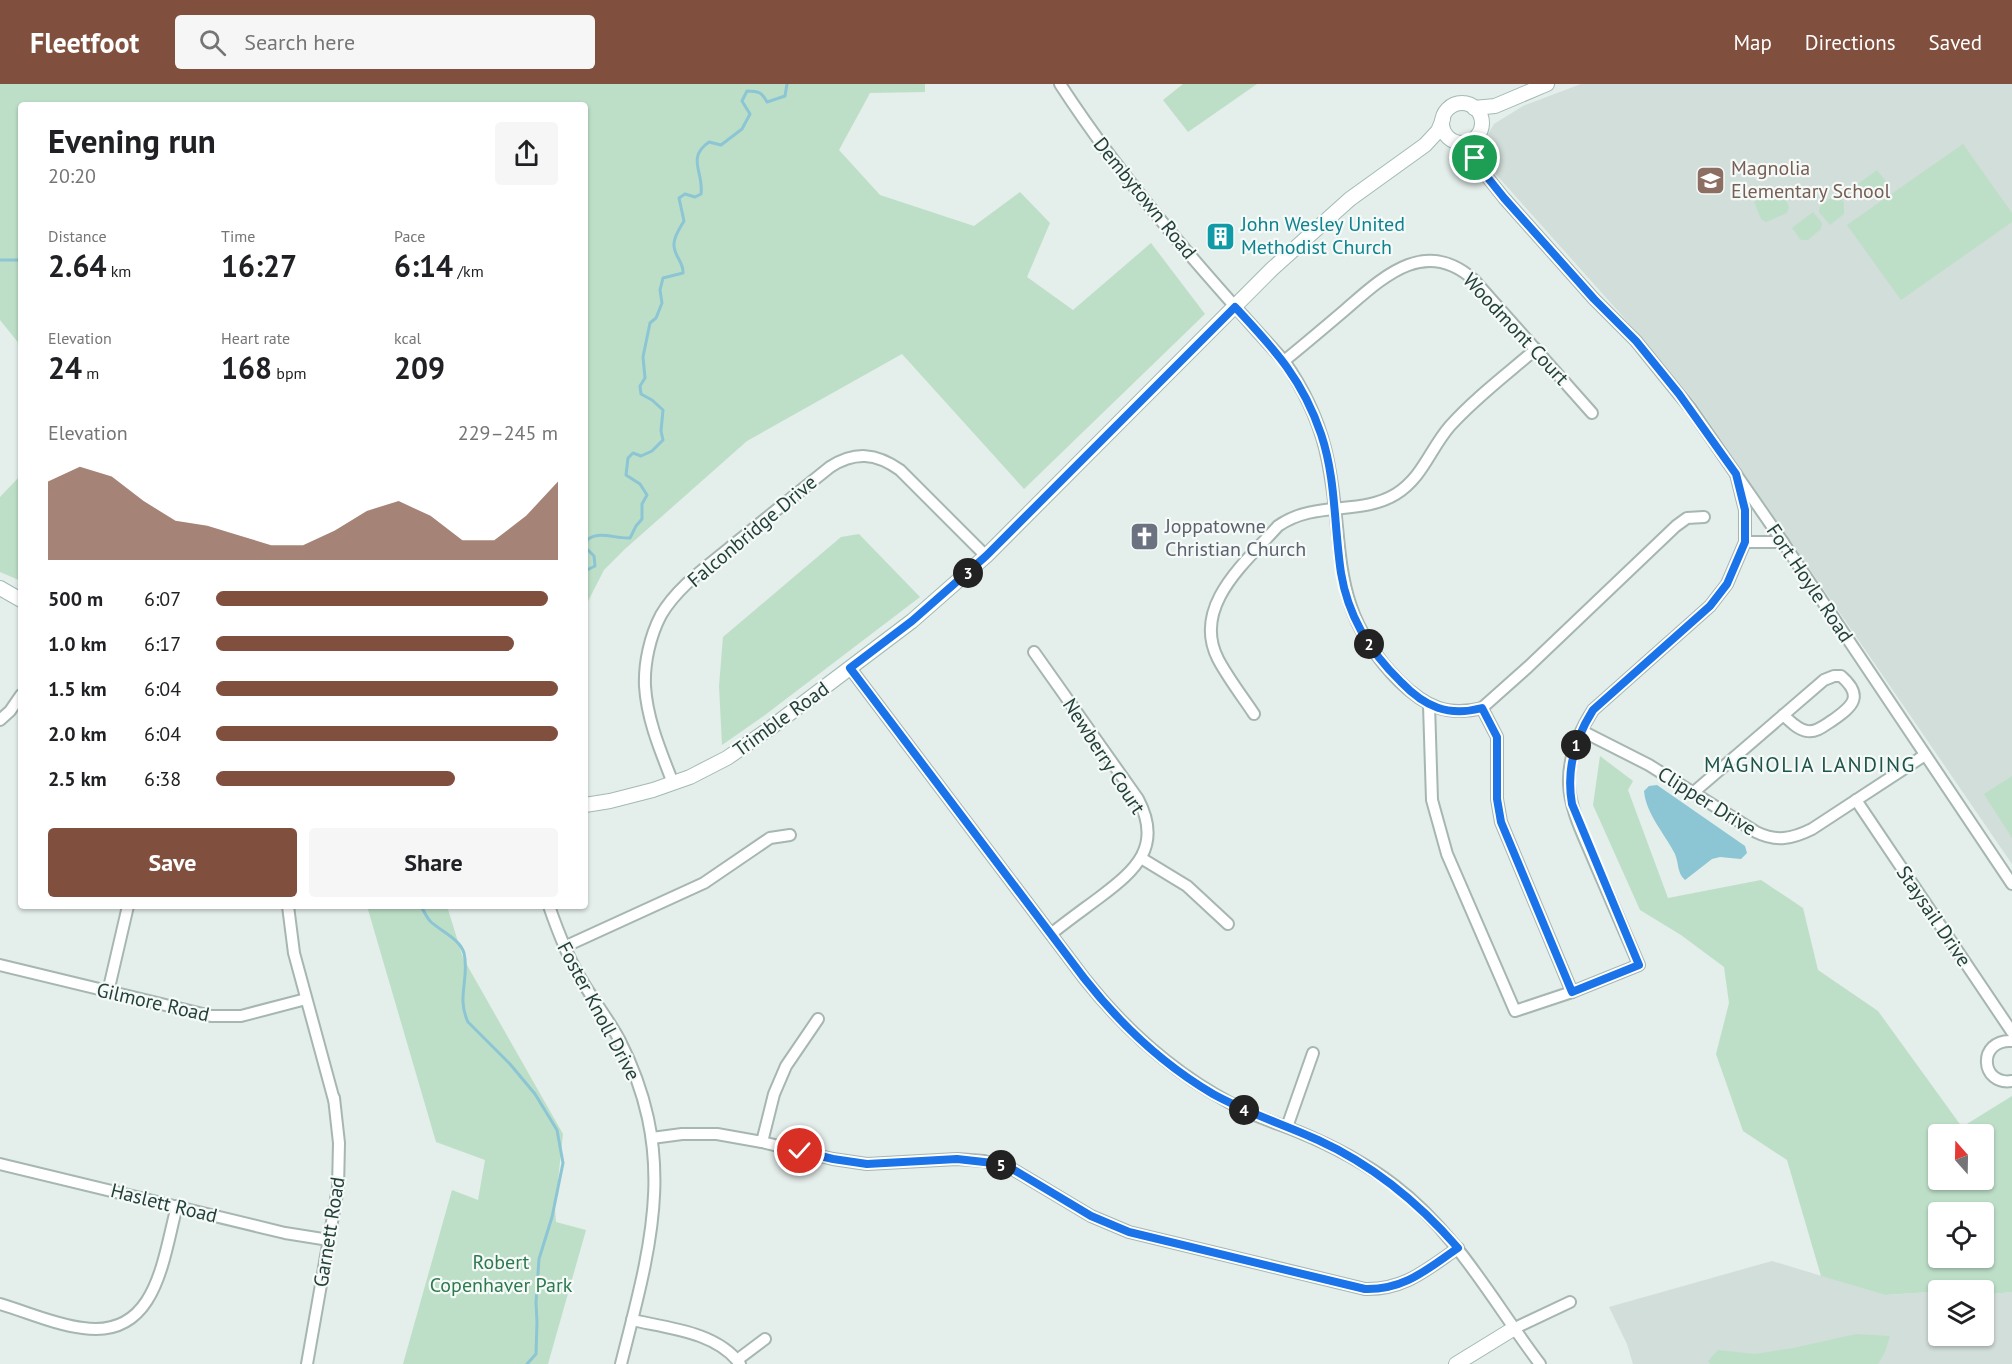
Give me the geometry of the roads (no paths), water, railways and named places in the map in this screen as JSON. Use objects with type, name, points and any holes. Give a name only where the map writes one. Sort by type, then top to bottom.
[{"type":"street","name":"Dembytown Road","points":[[1060,84],[1093,134],[1139,194],[1284,361],[1304,394],[1321,434],[1328,463],[1341,575],[1359,628],[1389,671],[1413,695],[1429,705]]},
{"type":"street","points":[[1495,106],[1472,141],[1456,142],[1444,132],[1445,113],[1456,105],[1462,104],[1474,108],[1495,106],[1547,84]]},
{"type":"street","points":[[1474,108],[1479,113],[1478,148],[1475,158]]},
{"type":"street","name":"Trimble Road","points":[[588,804],[637,795],[710,767],[748,744],[921,614],[986,556],[1272,269],[1343,205],[1425,145],[1438,131],[1443,119]]},
{"type":"street","name":"Trimble Road","points":[[1425,145],[1456,142]]},
{"type":"street","name":"Fort Hoyle Road","points":[[1456,142],[1475,158],[1504,198],[1594,299],[1636,341],[1685,401],[1783,542],[2012,884]]},
{"type":"street","name":"Woodmont Court","points":[[1284,361],[1385,276],[1407,265],[1426,261],[1443,263],[1467,273],[1592,413]]},
{"type":"street","points":[[1254,714],[1219,660],[1211,634],[1212,616],[1228,581],[1278,526],[1286,521],[1306,512],[1377,502],[1407,486],[1424,468],[1450,426],[1536,349]]},
{"type":"street","name":"Falconbridge Drive","points":[[673,783],[653,729],[645,684],[646,663],[653,634],[662,614],[689,581],[830,467],[855,456],[886,461],[900,471],[986,556]]},
{"type":"street","points":[[1704,517],[1687,518],[1676,526],[1482,708],[1456,712],[1429,705],[1432,800],[1447,854],[1515,1011],[1572,992],[1639,965],[1572,804],[1569,785],[1570,768],[1574,750],[1593,710],[1710,606],[1727,584],[1745,542],[1745,510],[1736,474]]},
{"type":"street","points":[[1745,542],[1783,542]]},
{"type":"street","points":[[0,588],[18,598]]},
{"type":"street","name":"Newberry Court","points":[[1034,652],[1143,809],[1147,827],[1145,846],[1136,866],[1119,883],[1051,934]]},
{"type":"street","points":[[850,668],[1115,1016],[1164,1060],[1212,1093],[1250,1113],[1329,1145],[1368,1167],[1410,1198],[1458,1248],[1513,1329],[1540,1364]]},
{"type":"street","points":[[1694,792],[1783,715],[1824,680],[1841,676],[1854,695],[1849,709],[1814,731],[1805,731],[1783,715]]},
{"type":"street","points":[[0,720],[18,699]]},
{"type":"street","points":[[1482,708],[1497,737],[1497,799],[1501,822],[1572,992]]},
{"type":"street","name":"Clipper Drive","points":[[1582,731],[1649,765],[1756,832],[1773,839],[1784,839],[1803,833],[1925,755]]},
{"type":"street","name":"Staysail Drive","points":[[1856,800],[2012,1032]]},
{"type":"street","points":[[564,947],[704,883],[770,838],[790,835]]},
{"type":"street","points":[[1141,858],[1187,886],[1228,924]]},
{"type":"street","points":[[108,992],[127,909]]},
{"type":"street","name":"Garnett Road","points":[[288,909],[291,941],[334,1099],[339,1143],[340,1174],[307,1364]]},
{"type":"street","name":"Foster Knoll Drive","points":[[550,909],[564,947],[626,1054],[639,1087],[652,1138],[656,1184],[654,1218],[644,1272],[621,1364]]},
{"type":"street","name":"Gilmore Road","points":[[0,965],[193,1012],[226,1017],[256,1013],[306,999]]},
{"type":"street","points":[[762,1142],[774,1094],[781,1077],[792,1056],[818,1018]]},
{"type":"street","points":[[2012,1041],[1998,1042],[1988,1052],[1986,1059],[1989,1072],[1994,1078],[2012,1082]]},
{"type":"street","points":[[1287,1127],[1313,1053]]},
{"type":"street","points":[[652,1138],[682,1134],[717,1134],[867,1164],[957,1159],[993,1163],[1014,1170],[1091,1216],[1129,1232],[1365,1289],[1401,1284],[1414,1278],[1458,1248]]},
{"type":"street","name":"Haslett Road","points":[[0,1164],[285,1233],[329,1240]]},
{"type":"street","points":[[0,1304],[82,1328],[108,1328],[126,1322],[138,1314],[156,1284],[177,1206]]},
{"type":"street","points":[[1456,1364],[1513,1329],[1570,1302]]},
{"type":"street","points":[[632,1320],[707,1339],[717,1344],[738,1362],[765,1340]]},
{"type":"water","points":[[1657,785],[1745,846],[1747,853],[1741,859],[1720,857],[1712,859],[1685,880],[1679,871],[1675,854],[1652,816],[1645,799],[1644,791],[1649,786]]},
{"type":"waterway","points":[[588,539],[602,535],[630,538],[642,519],[642,504],[647,495],[640,484],[626,475],[628,458],[633,453],[641,456],[652,451],[663,440],[661,431],[663,410],[641,394],[640,386],[645,378],[643,357],[650,323],[656,318],[662,303],[660,290],[663,278],[683,273],[674,248],[675,238],[684,221],[679,198],[685,194],[695,197],[701,194],[697,166],[698,154],[709,142],[721,145],[742,129],[750,114],[742,101],[747,91],[759,93],[767,102],[785,96],[787,84]]},
{"type":"waterway","points":[[0,260],[18,260]]},
{"type":"waterway","points":[[588,550],[594,556],[595,566],[588,570]]},
{"type":"waterway","points":[[422,909],[431,922],[462,948],[465,962],[463,1004],[468,1022],[510,1064],[535,1094],[557,1130],[563,1163],[552,1217],[539,1259],[536,1354],[527,1364]]},
{"type":"place","name":"Magnolia Elementary School","points":[[1710,180]]},
{"type":"place","name":"John Wesley United Methodist Church","points":[[1220,236]]},
{"type":"place","name":"Joppatowne Christian Church","points":[[1144,537]]},
{"type":"district","name":"MAGNOLIA LANDING","points":[[1810,765]]},
{"type":"park label","name":"Robert Copenhaver Park","points":[[501,1274]]}]
